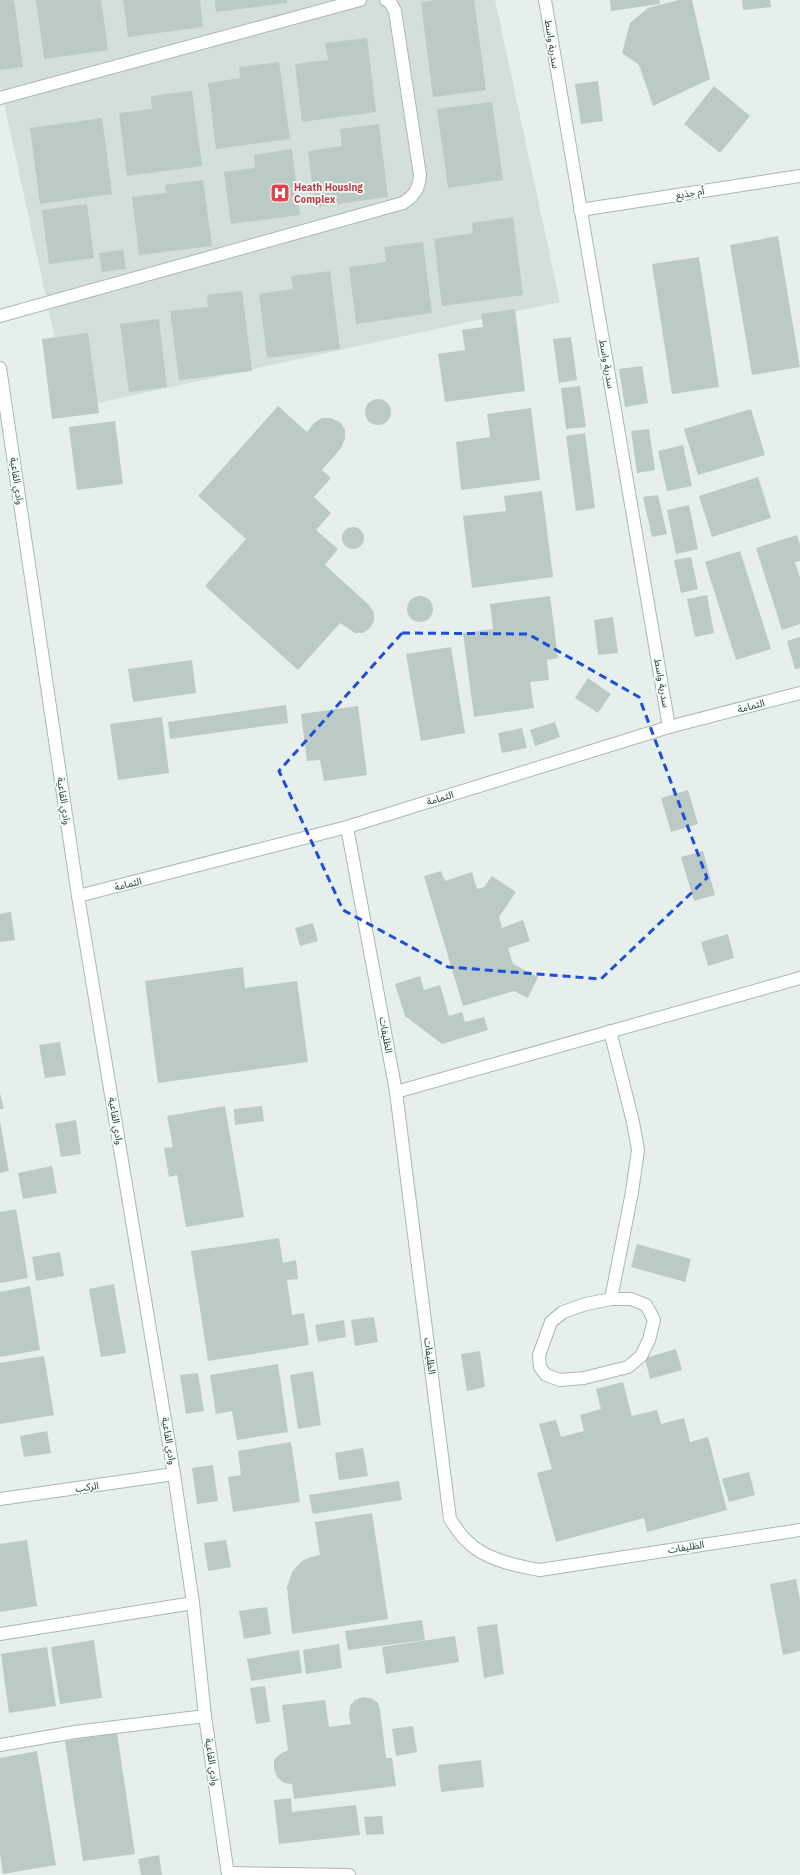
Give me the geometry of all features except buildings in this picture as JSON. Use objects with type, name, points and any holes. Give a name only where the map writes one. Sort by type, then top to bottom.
[{"type":"street","points":[[0,98],[360,0]]},
{"type":"street","points":[[0,316],[403,203],[413,196],[420,186],[420,175],[395,11],[390,2],[386,0]]},
{"type":"street","name":"سدرية واسط","points":[[545,0],[669,727]]},
{"type":"street","name":"أم جذيع","points":[[580,210],[800,176]]},
{"type":"street","name":"وادي القاعية","points":[[0,368],[78,896],[174,1474],[193,1603],[205,1716],[228,1874]]},
{"type":"street","name":"الثمامة","points":[[78,896],[347,828],[669,727],[800,693]]},
{"type":"street","name":"الظليفات","points":[[347,828],[396,1092],[450,1518],[467,1542],[490,1556],[513,1565],[540,1570],[800,1530]]},
{"type":"street","points":[[396,1092],[800,978]]},
{"type":"street","points":[[610,1031],[633,1122],[638,1150],[632,1192],[611,1300]]},
{"type":"street","points":[[631,1298],[646,1305],[654,1320],[649,1340],[641,1356],[628,1367],[584,1378],[560,1380],[546,1375],[540,1367],[539,1355],[551,1322],[563,1312],[586,1304],[611,1300],[631,1298]]},
{"type":"street","name":"الركب","points":[[0,1500],[174,1474]]},
{"type":"street","points":[[0,1634],[193,1603]]},
{"type":"street","points":[[0,1745],[74,1732],[205,1716]]},
{"type":"street","points":[[228,1874],[349,1875]]},
{"type":"highlighted area","points":[[402,633],[528,634],[639,697],[707,878],[601,979],[448,967],[343,910],[279,771]]},
{"type":"shaded area","name":"Heath Housing Complex","points":[[0,0],[495,0],[560,302],[70,409],[0,84]]},
{"type":"place","name":"Heath Housing Complex","points":[[280,193]]}]
